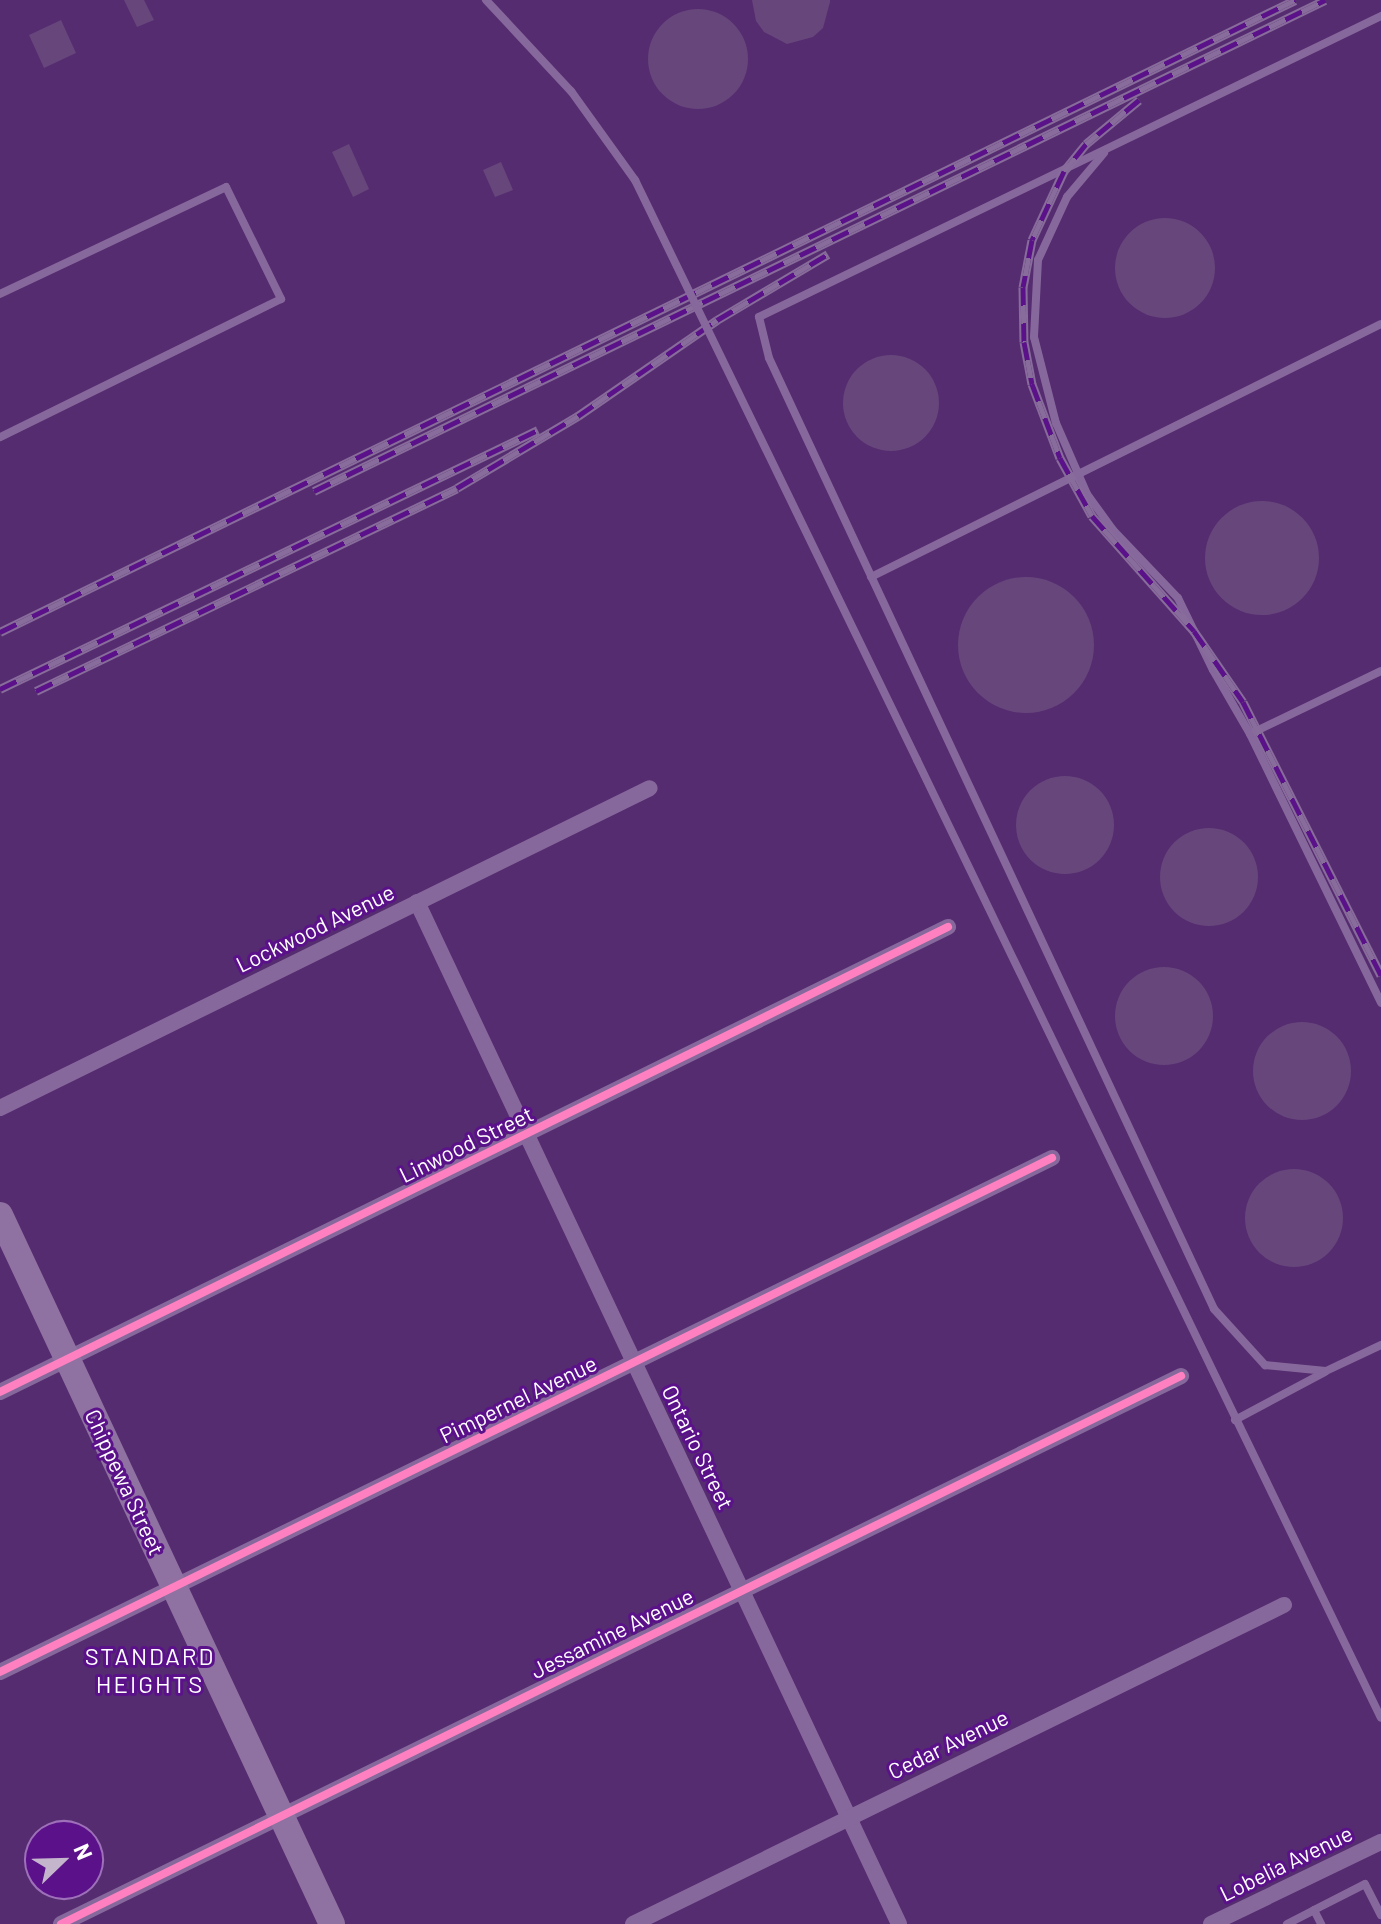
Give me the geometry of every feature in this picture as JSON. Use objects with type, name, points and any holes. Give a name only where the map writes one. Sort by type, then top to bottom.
[{"type":"main road","name":"Chippewa Street","points":[[0,1215],[332,1924]]},
{"type":"street","name":"Lockwood Avenue","points":[[0,1108],[650,788]]},
{"type":"street","name":"Ontario Street","points":[[417,902],[899,1924]]},
{"type":"street","name":"Linwood Street","points":[[0,1392],[948,927]]},
{"type":"street","name":"Pimpernel Avenue","points":[[0,1672],[1052,1158]]},
{"type":"street","name":"Jessamine Avenue","points":[[61,1924],[1181,1376]]},
{"type":"street","name":"Cedar Avenue","points":[[633,1924],[1284,1605]]},
{"type":"street","name":"Lobelia Avenue","points":[[1211,1924],[1381,1842]]},
{"type":"lane","points":[[486,0],[571,91],[635,180],[1381,1718]]},
{"type":"lane","points":[[1326,1371],[1265,1365],[1214,1309],[769,358],[759,317],[1381,16]]},
{"type":"lane","points":[[1107,150],[1067,197],[1038,260],[1034,337],[1056,423],[1087,494],[1113,530],[1178,598],[1213,670],[1250,734],[1381,1003]]},
{"type":"lane","points":[[0,294],[226,187],[281,299],[0,437]]},
{"type":"lane","points":[[871,577],[1381,324]]},
{"type":"lane","points":[[1250,734],[1381,671]]},
{"type":"lane","points":[[1235,1420],[1381,1345]]},
{"type":"lane","points":[[1287,1924],[1365,1884],[1381,1915]]},
{"type":"lane","points":[[1314,1910],[1321,1924]]},
{"type":"building","points":[[124,0],[144,0],[154,20],[137,27]]},
{"type":"building","points":[[752,0],[830,2],[823,28],[813,37],[787,44],[764,32],[756,21]]},
{"type":"building","points":[[698,9],[717,13],[733,24],[744,40],[748,59],[744,78],[733,94],[717,105],[698,109],[679,105],[663,94],[652,78],[648,59],[652,40],[663,24],[679,13]]},
{"type":"building","points":[[61,20],[76,53],[44,68],[29,35]]},
{"type":"building","points":[[349,144],[369,189],[353,197],[332,152]]},
{"type":"building","points":[[501,162],[513,190],[495,197],[483,170]]},
{"type":"building","points":[[1165,218],[1184,222],[1200,233],[1211,249],[1215,268],[1211,287],[1200,303],[1184,314],[1165,318],[1146,314],[1130,303],[1119,287],[1115,268],[1119,249],[1130,233],[1146,222]]},
{"type":"building","points":[[891,355],[909,358],[925,369],[936,385],[939,403],[936,421],[925,437],[909,448],[891,451],[873,448],[857,437],[846,421],[843,403],[846,385],[857,369],[873,358]]},
{"type":"building","points":[[1262,501],[1284,505],[1303,517],[1315,536],[1319,558],[1315,580],[1303,599],[1284,611],[1262,615],[1240,611],[1221,599],[1209,580],[1205,558],[1209,536],[1221,517],[1240,505]]},
{"type":"building","points":[[1026,577],[1052,582],[1074,597],[1089,619],[1094,645],[1089,671],[1074,693],[1052,708],[1026,713],[1000,708],[978,693],[963,671],[958,645],[963,619],[978,597],[1000,582]]},
{"type":"building","points":[[1065,776],[1084,779],[1100,790],[1111,806],[1114,825],[1111,844],[1100,860],[1084,871],[1065,874],[1046,871],[1030,860],[1019,844],[1016,825],[1019,806],[1030,790],[1046,779]]},
{"type":"building","points":[[1209,828],[1228,831],[1244,842],[1255,858],[1258,877],[1255,896],[1244,912],[1228,923],[1209,926],[1190,923],[1174,912],[1163,896],[1160,877],[1163,858],[1174,842],[1190,831]]},
{"type":"building","points":[[1164,967],[1183,970],[1199,981],[1210,997],[1213,1016],[1210,1035],[1199,1051],[1183,1062],[1164,1065],[1145,1062],[1129,1051],[1118,1035],[1115,1016],[1118,997],[1129,981],[1145,970]]},
{"type":"building","points":[[1302,1022],[1321,1025],[1337,1036],[1348,1052],[1351,1071],[1348,1090],[1337,1106],[1321,1117],[1302,1120],[1283,1117],[1267,1106],[1256,1090],[1253,1071],[1256,1052],[1267,1036],[1283,1025]]},
{"type":"building","points":[[1294,1169],[1313,1172],[1329,1183],[1340,1199],[1343,1218],[1340,1237],[1329,1253],[1313,1264],[1294,1267],[1275,1264],[1259,1253],[1248,1237],[1245,1218],[1248,1199],[1259,1183],[1275,1172]]},
{"type":"railway","points":[[0,632],[1295,0]]},
{"type":"railway","points":[[314,491],[1325,0]]},
{"type":"railway","points":[[1139,100],[1086,144],[1064,171],[1032,240],[1023,287],[1024,342],[1032,384],[1060,458],[1092,516],[1194,631],[1243,702],[1381,975]]},
{"type":"railway","points":[[36,691],[457,488],[578,416],[717,320],[828,254]]},
{"type":"railway","points":[[0,689],[538,430]]},
{"type":"cycle path","points":[[0,1392],[948,927]]},
{"type":"cycle path","points":[[0,1672],[1052,1158]]},
{"type":"cycle path","points":[[61,1924],[1181,1376]]},
{"type":"district","name":"STANDARD HEIGHTS","points":[[150,1670]]}]
